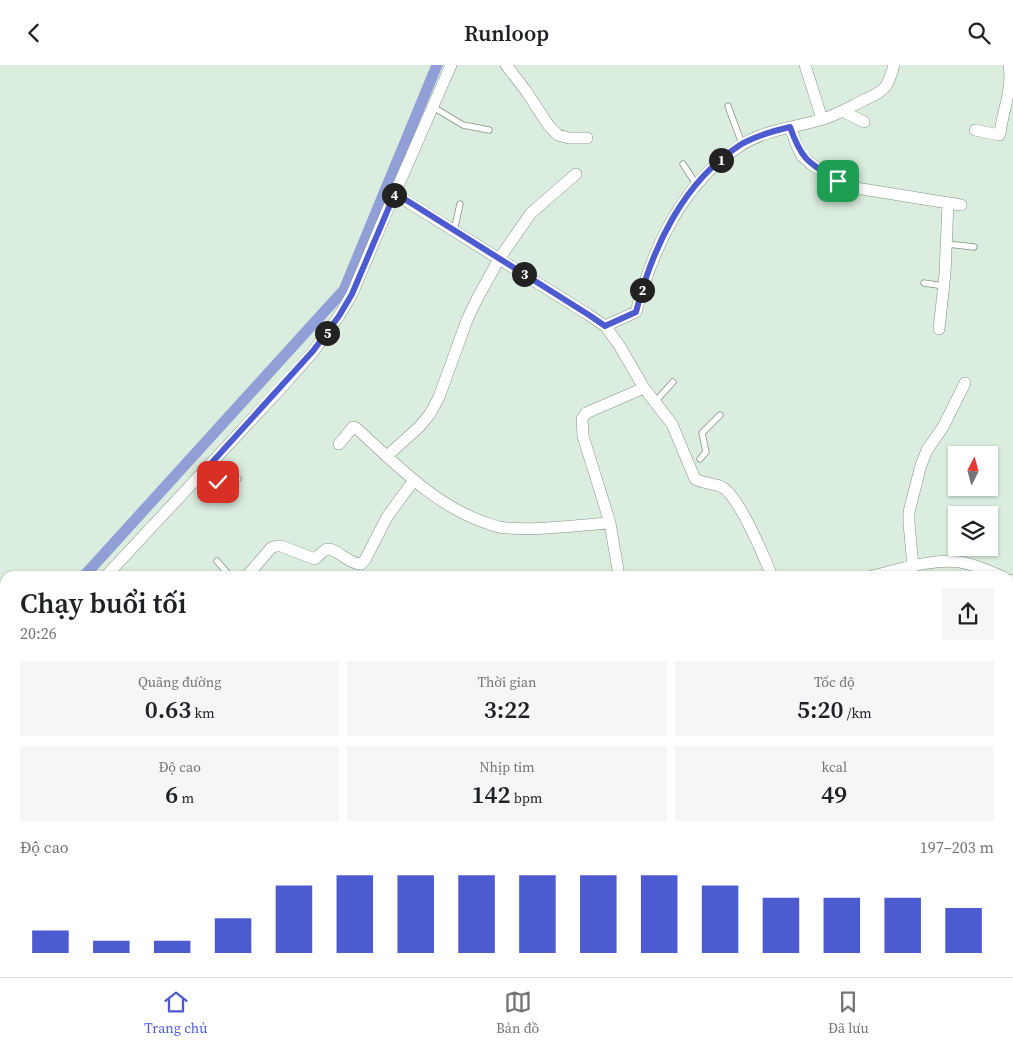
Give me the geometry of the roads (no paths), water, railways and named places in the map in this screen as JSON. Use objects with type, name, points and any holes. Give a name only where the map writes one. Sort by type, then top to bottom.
[{"type":"street","points":[[111,571],[313,351],[339,316],[352,294],[451,65]]},
{"type":"street","points":[[806,65],[822,119]]},
{"type":"street","points":[[605,326],[636,312],[645,278],[654,253],[665,231],[696,184],[720,161],[742,144],[770,132],[822,119],[842,111],[886,87],[894,65]]},
{"type":"street","points":[[975,130],[999,135],[1011,80],[1009,65]]},
{"type":"street","points":[[511,66],[549,126],[558,135],[569,138],[587,138]]},
{"type":"street","points":[[842,111],[864,122]]},
{"type":"street","points":[[790,127],[802,156],[838,181],[856,188],[961,205]]},
{"type":"street","points":[[387,456],[419,427],[430,414],[439,397],[467,320],[499,259],[532,213],[576,174]]},
{"type":"street","points":[[395,193],[605,326],[619,345],[654,403],[672,424],[694,462],[696,479],[702,483],[720,486],[733,499],[755,537],[770,571]]},
{"type":"street","points":[[939,329],[947,243],[948,203]]},
{"type":"street","points":[[913,567],[909,512],[921,465],[927,450],[943,427],[965,383]]},
{"type":"street","points":[[618,571],[610,523],[583,436],[582,419],[586,413],[644,388]]},
{"type":"street","points":[[339,444],[353,427],[356,428],[414,480],[448,506],[472,518],[498,527],[528,528],[610,523]]},
{"type":"street","points":[[251,571],[271,548],[276,546],[281,546],[315,559],[325,550],[330,549],[355,564],[360,564],[365,560],[387,517],[414,480]]},
{"type":"street","points":[[895,571],[947,561],[960,562],[988,571]]},
{"type":"lane","points":[[728,106],[742,144]]},
{"type":"lane","points":[[433,107],[463,125],[489,130]]},
{"type":"lane","points":[[683,164],[696,184]]},
{"type":"lane","points":[[454,231],[460,204]]},
{"type":"lane","points":[[947,243],[974,247]]},
{"type":"lane","points":[[924,283],[944,285]]},
{"type":"lane","points":[[654,403],[673,382]]},
{"type":"lane","points":[[694,462],[706,452],[702,433],[720,415]]},
{"type":"lane","points":[[206,469],[218,482],[238,479]]},
{"type":"lane","points":[[217,561],[226,571]]},
{"type":"waterway","points":[[89,571],[344,290],[437,65]]}]
